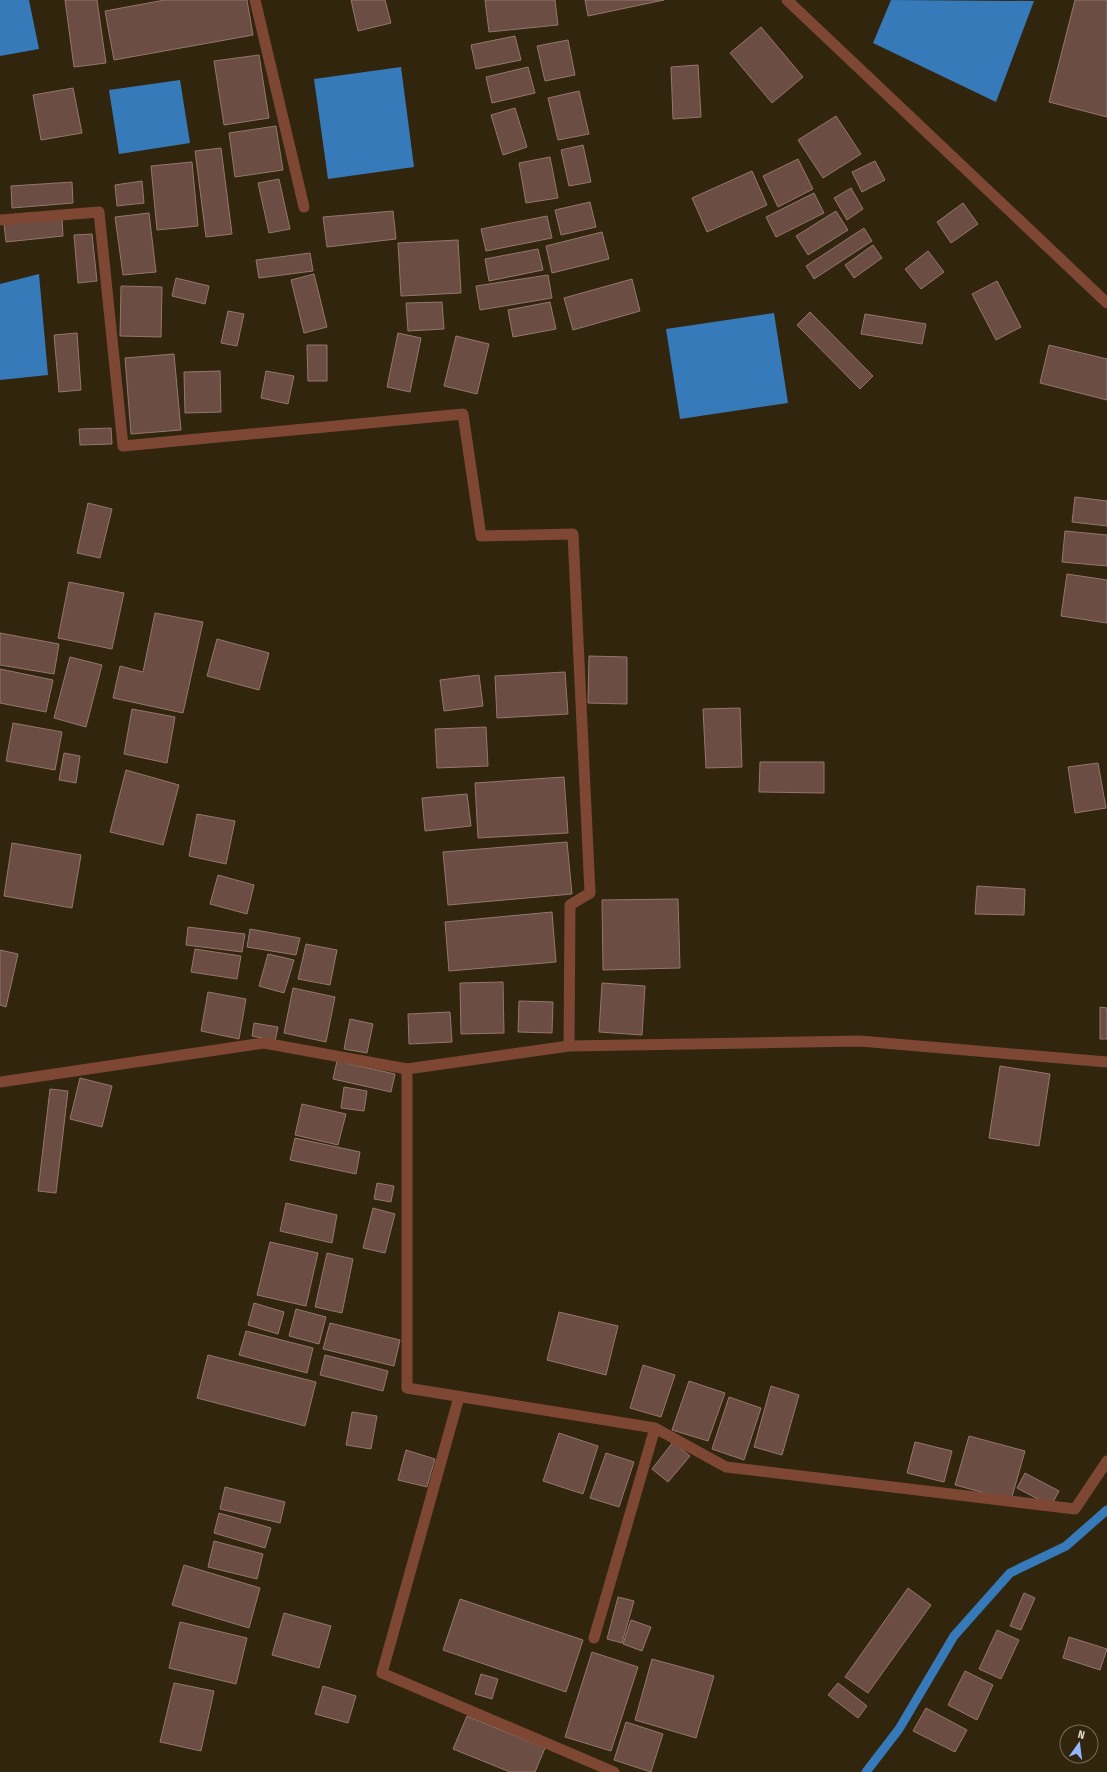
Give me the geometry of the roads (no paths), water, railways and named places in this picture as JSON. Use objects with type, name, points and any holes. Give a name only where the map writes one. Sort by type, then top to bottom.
[{"type":"street","points":[[255,0],[304,207]]},
{"type":"street","points":[[786,0],[1107,303]]},
{"type":"street","points":[[0,220],[99,212],[123,446],[463,414],[481,536],[572,534],[590,893],[570,906],[569,1046]]},
{"type":"street","points":[[0,1082],[264,1043],[407,1069],[569,1046],[860,1040],[1107,1062]]},
{"type":"street","points":[[407,1069],[407,1388],[655,1428],[726,1467],[1075,1509],[1107,1461]]},
{"type":"street","points":[[459,1397],[382,1673],[614,1772]]},
{"type":"street","points":[[594,1638],[655,1428]]},
{"type":"water","points":[[0,0],[29,0],[39,49],[0,56]]},
{"type":"water","points":[[891,0],[1034,1],[996,102],[873,43]]},
{"type":"water","points":[[401,67],[414,167],[328,179],[314,79]]},
{"type":"water","points":[[180,80],[190,143],[119,154],[109,90]]},
{"type":"water","points":[[39,274],[48,375],[0,380],[0,284]]},
{"type":"water","points":[[774,313],[788,403],[680,419],[666,329]]},
{"type":"waterway","points":[[866,1772],[899,1729],[954,1636],[1010,1573],[1066,1546],[1107,1510]]}]
